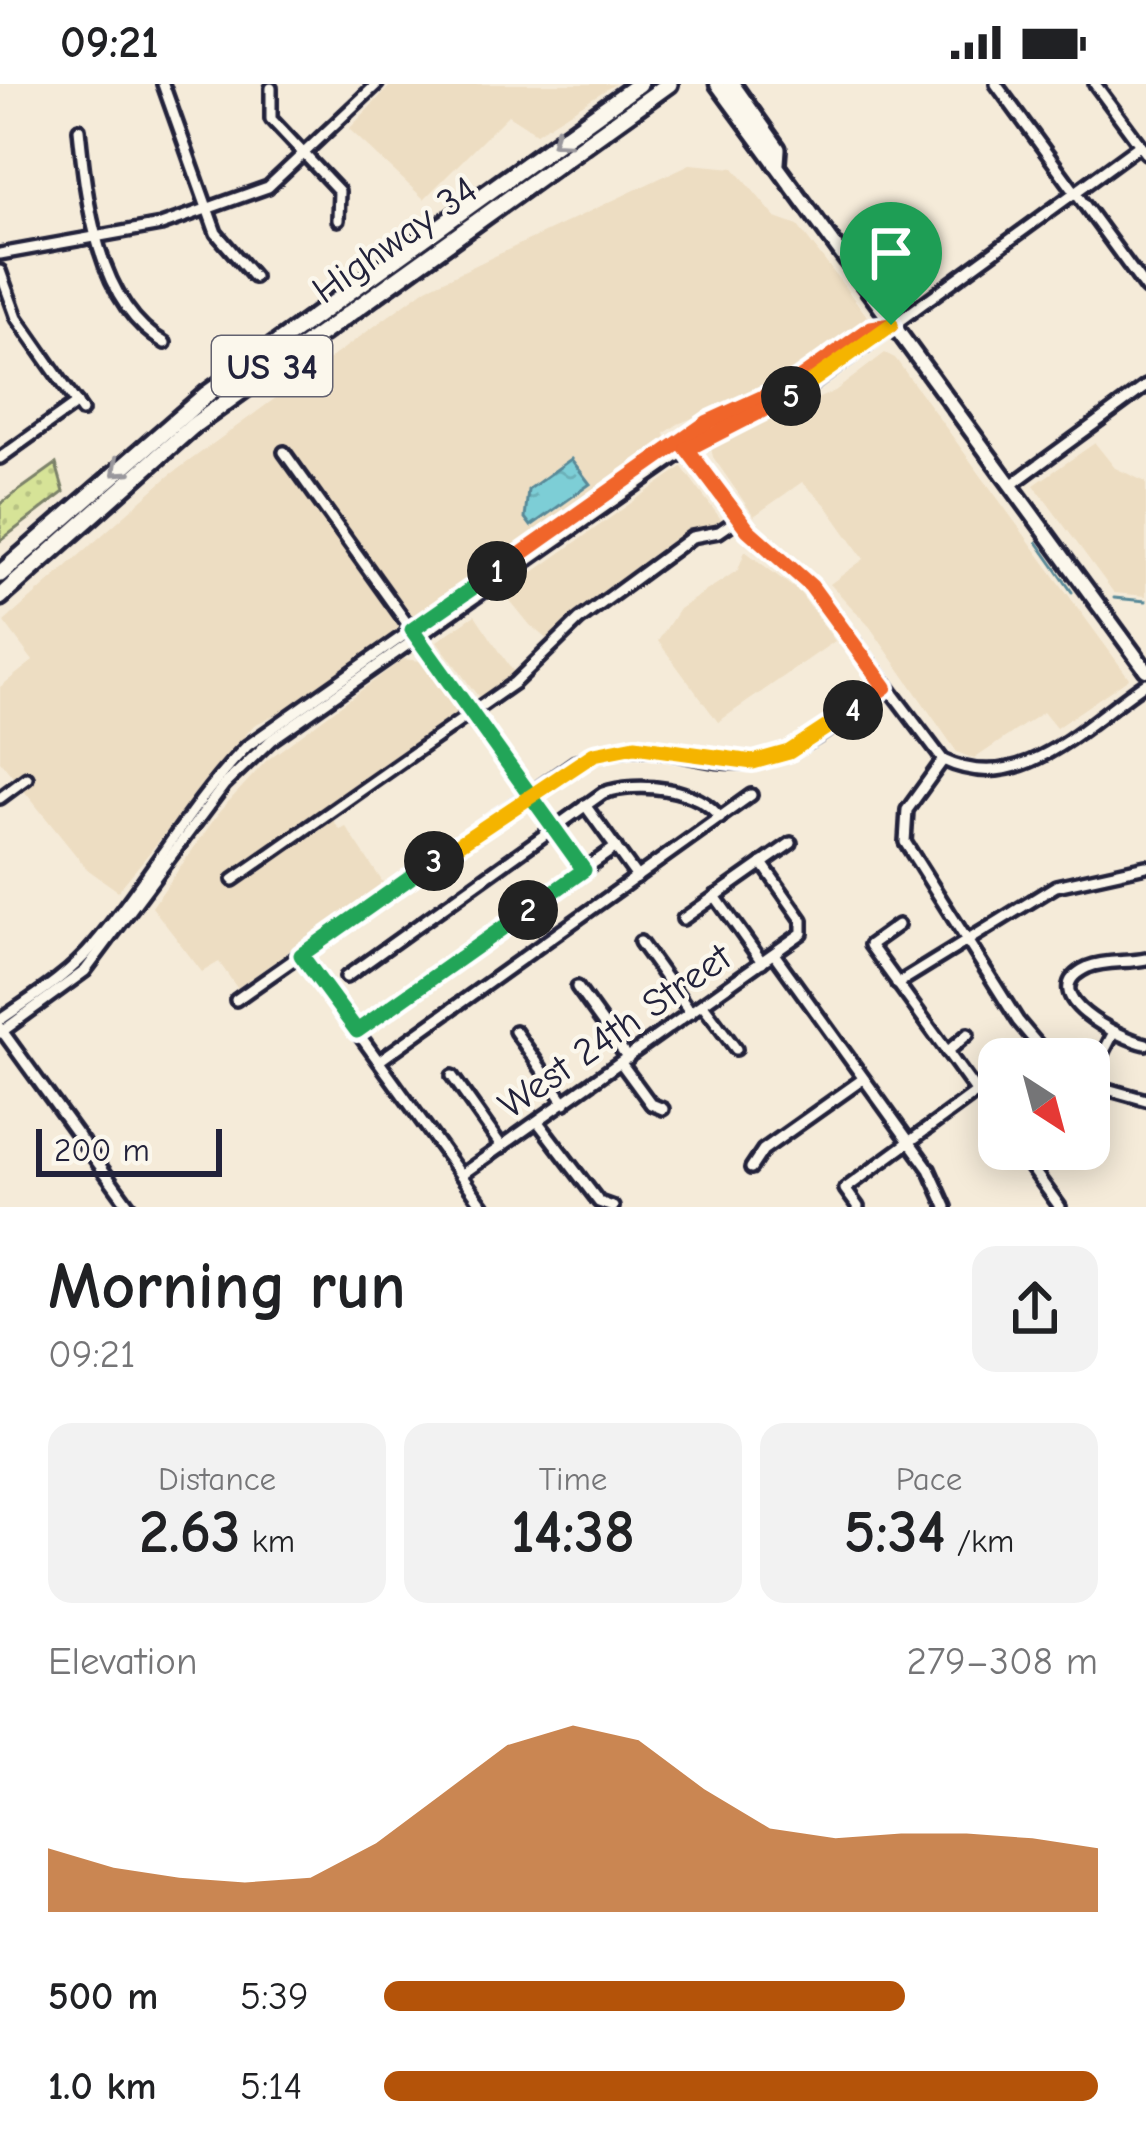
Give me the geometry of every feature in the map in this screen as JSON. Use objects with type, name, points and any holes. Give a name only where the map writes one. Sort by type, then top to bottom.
[{"type":"highway","name":"Highway 34","points":[[0,597],[87,508],[266,350],[637,84]]},
{"type":"highway","name":"Highway 34","points":[[0,574],[250,382],[669,84]]},
{"type":"highway","points":[[731,84],[777,149],[776,163]]},
{"type":"main road","points":[[717,84],[896,321],[1146,670]]},
{"type":"street","points":[[164,84],[216,233],[254,277]]},
{"type":"street","points":[[0,254],[98,237],[207,210],[268,187],[377,84]]},
{"type":"street","points":[[996,84],[1146,289]]},
{"type":"street","points":[[130,1207],[1,1028],[70,985],[101,953],[253,754],[684,444],[708,422],[792,384],[871,328],[896,321],[1143,149],[1095,84]]},
{"type":"street","points":[[271,88],[272,119],[339,191],[338,220]]},
{"type":"street","points":[[80,129],[109,276],[150,335],[165,344]]},
{"type":"street","points":[[0,271],[16,318],[80,407],[2,452]]},
{"type":"street","points":[[1011,485],[1146,386]]},
{"type":"street","points":[[684,444],[738,518],[811,586],[943,760],[972,772],[1011,771],[1045,754],[1146,683]]},
{"type":"street","points":[[284,452],[584,870]]},
{"type":"street","points":[[232,880],[542,661],[586,614],[692,537],[719,532],[738,518]]},
{"type":"street","points":[[236,1000],[574,763],[614,748],[655,747],[737,762],[772,758],[808,742],[885,687]]},
{"type":"street","points":[[943,760],[908,811],[905,842],[1032,1038]]},
{"type":"street","points":[[0,798],[27,778]]},
{"type":"street","points":[[346,977],[585,805],[619,788],[646,787],[704,800],[720,818]]},
{"type":"street","points":[[379,1061],[751,796]]},
{"type":"street","points":[[585,805],[637,877]]},
{"type":"street","points":[[683,919],[790,842]]},
{"type":"street","points":[[357,1031],[616,847]]},
{"type":"street","name":"West 24th Street","points":[[461,1175],[802,933],[802,920],[762,863]]},
{"type":"street","points":[[897,984],[968,936],[1070,880],[1146,866]]},
{"type":"street","points":[[715,896],[762,962]]},
{"type":"street","points":[[858,1207],[845,1189],[978,1094],[870,945],[898,925]]},
{"type":"street","points":[[640,942],[691,1013]]},
{"type":"street","points":[[774,954],[910,1143],[946,1207]]},
{"type":"street","points":[[301,955],[484,1207]]},
{"type":"street","points":[[1146,959],[1088,968],[1075,980],[1076,1005],[1113,1034],[1146,1044]]},
{"type":"street","points":[[577,987],[651,1104],[663,1109]]},
{"type":"street","points":[[703,1005],[736,1049]]},
{"type":"street","points":[[514,1031],[565,1102]]},
{"type":"street","points":[[946,1052],[968,1034]]},
{"type":"street","points":[[1110,1040],[1113,1034]]},
{"type":"street","points":[[452,1076],[502,1147]]},
{"type":"street","points":[[751,1168],[763,1150],[862,1079]]},
{"type":"street","points":[[1110,1089],[1146,1100]]},
{"type":"street","points":[[538,1122],[599,1202],[614,1207]]},
{"type":"street","points":[[1033,1170],[1060,1207]]},
{"type":"shaded area","points":[[392,84],[615,84],[536,133],[508,115],[424,199],[349,129]]},
{"type":"shaded area","points":[[690,164],[734,168],[776,218],[798,226],[867,316],[865,323],[800,371],[790,370],[774,384],[678,424],[665,433],[667,441],[283,711],[254,725],[118,891],[87,869],[0,761],[0,687],[33,661],[4,622],[170,475],[427,288]]},
{"type":"shaded area","points":[[885,353],[895,358],[1129,678],[1056,728],[1043,712],[974,759],[957,752],[870,627],[830,584],[864,559],[825,504],[802,482],[754,516],[711,448],[835,391]]},
{"type":"shaded area","points":[[1095,443],[1115,468],[1146,482],[1146,596],[1114,593],[1034,485]]},
{"type":"shaded area","points":[[682,467],[723,522],[674,539],[574,613],[549,641],[530,625],[504,593]]},
{"type":"shaded area","points":[[745,551],[800,593],[835,641],[718,722],[658,641],[679,609],[738,570]]},
{"type":"shaded area","points":[[475,615],[515,674],[480,699],[437,641]]},
{"type":"shaded area","points":[[403,659],[421,661],[457,714],[236,871],[245,877],[333,820],[340,830],[346,827],[384,884],[237,988],[219,962],[202,972],[152,907],[220,811],[266,761]]},
{"type":"green space","points":[[56,464],[64,492],[0,541],[0,504]]},
{"type":"water","points":[[571,459],[590,484],[531,526],[525,518],[528,490]]},
{"type":"waterway","points":[[1037,542],[1072,592]]},
{"type":"waterway","points":[[1114,598],[1146,601]]},
{"type":"route","points":[[891,325],[796,394],[687,449],[748,530],[811,586],[885,687],[808,742],[772,758],[716,761],[635,746],[614,748],[574,763],[530,794],[301,955],[357,1031],[584,870],[530,794],[412,630],[708,422],[792,384],[871,328],[891,325]]}]
